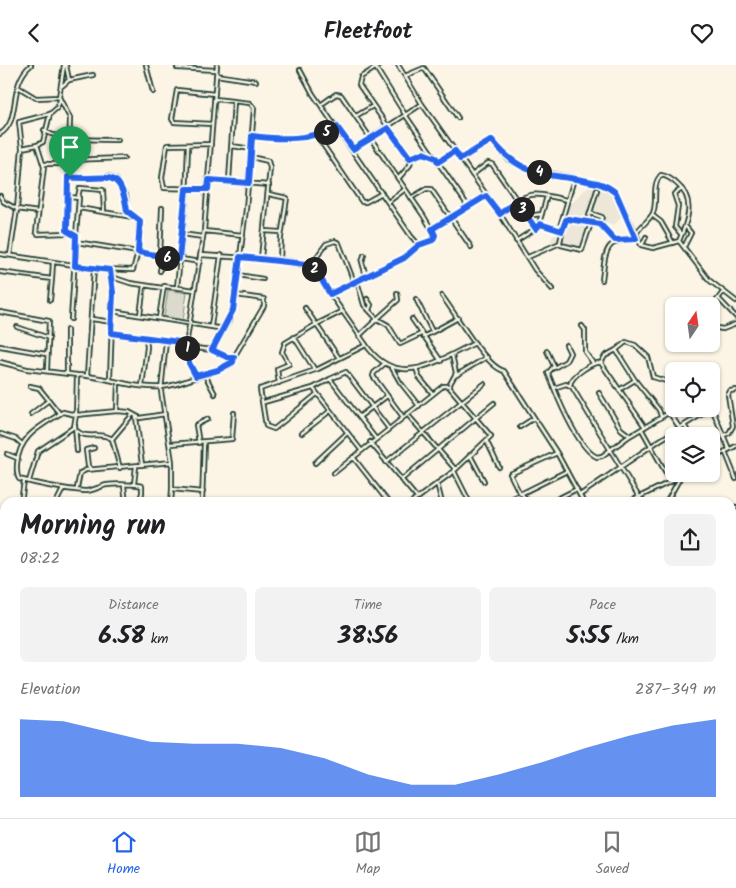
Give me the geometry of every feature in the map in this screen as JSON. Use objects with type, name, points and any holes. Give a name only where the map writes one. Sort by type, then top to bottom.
[{"type":"street","points":[[0,134],[13,120],[15,93],[22,75],[31,65]]},
{"type":"street","points":[[65,65],[69,80]]},
{"type":"street","points":[[10,255],[17,209],[22,148],[20,121],[50,114],[57,108],[65,65]]},
{"type":"street","points":[[146,65],[152,92]]},
{"type":"street","points":[[196,376],[189,363],[187,345],[204,231],[217,65]]},
{"type":"street","points":[[380,65],[375,66],[361,77],[359,81],[373,107],[410,158],[411,164],[398,179]]},
{"type":"street","points":[[398,65],[422,104],[500,214],[516,241],[552,289]]},
{"type":"street","points":[[375,66],[406,116],[468,206]]},
{"type":"street","points":[[177,68],[216,71]]},
{"type":"street","points":[[404,76],[424,68],[458,118]]},
{"type":"street","points":[[300,70],[312,94],[322,104],[419,245]]},
{"type":"street","points":[[61,87],[69,80],[93,75]]},
{"type":"street","points":[[216,75],[256,81]]},
{"type":"street","points":[[18,87],[34,97],[60,99]]},
{"type":"street","points":[[213,124],[174,122],[172,119],[177,90],[215,94]]},
{"type":"street","points":[[322,104],[340,94],[356,115],[435,235],[433,240],[419,245],[404,258],[330,294]]},
{"type":"street","points":[[60,99],[70,118],[68,233]]},
{"type":"street","points":[[212,350],[233,310],[236,295],[252,149],[252,105],[215,99]]},
{"type":"street","points":[[228,181],[234,101]]},
{"type":"street","points":[[353,149],[372,139],[422,104]]},
{"type":"street","points":[[356,115],[373,107]]},
{"type":"street","points":[[22,148],[43,142],[44,130],[50,114]]},
{"type":"street","points":[[252,136],[288,139],[317,135],[337,127]]},
{"type":"street","points":[[44,130],[47,133],[69,137],[118,140]]},
{"type":"street","points":[[317,135],[362,202],[366,202],[382,193]]},
{"type":"street","points":[[460,159],[492,140],[505,156],[520,166],[600,183],[616,193],[636,234],[636,239],[642,245],[653,248],[679,241],[686,227],[688,203],[682,189],[667,176],[658,177],[655,187],[655,207],[652,215],[636,234]]},
{"type":"street","points":[[208,189],[164,188],[162,178],[166,147],[169,144],[188,146],[211,144]]},
{"type":"street","points":[[37,145],[44,165],[36,234],[68,233],[76,235]]},
{"type":"street","points":[[177,287],[188,146]]},
{"type":"street","points":[[232,146],[252,149]]},
{"type":"street","points":[[438,162],[455,151]]},
{"type":"street","points":[[410,158],[423,153],[436,158]]},
{"type":"street","points":[[251,157],[265,160],[270,164],[270,185],[261,258]]},
{"type":"street","points":[[44,165],[124,158]]},
{"type":"street","points":[[472,175],[491,163],[536,229]]},
{"type":"street","points":[[0,254],[75,266],[110,270],[133,270],[138,252],[140,221],[127,211],[126,195],[115,179],[108,177],[68,177]]},
{"type":"street","points":[[560,243],[567,200],[574,179]]},
{"type":"street","points":[[209,180],[270,185]]},
{"type":"street","points":[[528,257],[560,243],[582,250],[590,223],[590,213],[600,183]]},
{"type":"street","points":[[71,319],[80,188],[103,190],[104,212]]},
{"type":"street","points":[[388,202],[404,189]]},
{"type":"street","points":[[411,199],[426,189],[431,189],[471,247]]},
{"type":"street","points":[[682,189],[674,194],[678,206],[675,227],[682,236]]},
{"type":"street","points":[[500,214],[516,201],[532,193],[567,200]]},
{"type":"street","points":[[269,194],[287,198],[281,232],[280,260]]},
{"type":"street","points":[[516,241],[536,229],[540,224],[547,195]]},
{"type":"street","points":[[0,196],[4,202],[17,209],[38,212]]},
{"type":"street","points":[[432,229],[486,196]]},
{"type":"street","points":[[69,197],[78,197]]},
{"type":"street","points":[[79,208],[134,217]]},
{"type":"street","points":[[160,271],[162,208]]},
{"type":"street","points":[[526,216],[537,213],[542,215]]},
{"type":"street","points":[[590,213],[602,217],[600,224]]},
{"type":"street","points":[[652,215],[661,222],[673,243]]},
{"type":"street","points":[[561,231],[567,219],[600,224],[615,240],[636,239]]},
{"type":"street","points":[[540,224],[561,231]]},
{"type":"street","points":[[684,247],[691,232],[686,227]]},
{"type":"street","points":[[204,231],[243,235]]},
{"type":"street","points":[[264,231],[281,232]]},
{"type":"street","points":[[182,234],[203,237]]},
{"type":"street","points":[[642,245],[646,237]]},
{"type":"street","points":[[602,280],[607,251],[615,240]]},
{"type":"street","points":[[318,274],[317,256],[326,244],[338,241],[363,303],[377,319],[388,325],[400,344],[422,336],[458,318]]},
{"type":"street","points":[[679,241],[708,280],[736,301]]},
{"type":"street","points":[[76,243],[200,262]]},
{"type":"street","points":[[201,255],[261,258],[306,264],[318,274],[341,312],[366,345],[384,364],[392,368],[404,370],[441,361],[474,343]]},
{"type":"street","points":[[210,327],[221,255]]},
{"type":"street","points":[[364,255],[362,262],[366,277]]},
{"type":"street","points":[[50,300],[54,262]]},
{"type":"street","points":[[87,376],[94,268]]},
{"type":"street","points":[[110,270],[112,277],[110,379]]},
{"type":"street","points":[[0,272],[52,279]]},
{"type":"street","points":[[238,275],[264,279]]},
{"type":"street","points":[[112,277],[119,281],[163,288],[177,287],[195,290]]},
{"type":"street","points":[[140,315],[144,285]]},
{"type":"street","points":[[158,318],[163,288]]},
{"type":"street","points":[[720,297],[723,292]]},
{"type":"street","points":[[359,336],[398,300],[397,293]]},
{"type":"street","points":[[0,362],[27,369],[110,379],[142,386],[161,387],[186,383],[196,376],[205,375],[232,364],[234,357],[264,306],[264,299],[236,295]]},
{"type":"street","points":[[442,296],[474,343],[499,370],[504,371],[580,495],[665,438]]},
{"type":"street","points":[[367,299],[371,305],[369,310]]},
{"type":"street","points":[[416,299],[432,331]]},
{"type":"street","points":[[720,300],[736,317]]},
{"type":"street","points":[[305,308],[339,358]]},
{"type":"street","points":[[112,311],[224,329]]},
{"type":"street","points":[[0,312],[49,321],[49,338],[46,354],[47,370]]},
{"type":"street","points":[[280,383],[277,369],[289,364],[282,349],[285,343],[341,312]]},
{"type":"street","points":[[92,319],[112,322]]},
{"type":"street","points":[[412,319],[441,361]]},
{"type":"street","points":[[720,329],[736,324]]},
{"type":"street","points":[[582,326],[584,330],[585,352],[594,363]]},
{"type":"street","points":[[17,327],[49,338]]},
{"type":"street","points":[[67,329],[67,373]]},
{"type":"street","points":[[111,333],[187,345],[212,350],[227,357],[234,357]]},
{"type":"street","points":[[294,337],[315,370]]},
{"type":"street","points":[[142,386],[147,347],[146,338]]},
{"type":"street","points":[[166,341],[161,387],[171,444],[171,497]]},
{"type":"street","points":[[601,363],[605,356],[626,342],[635,345],[648,357],[652,377],[665,382]]},
{"type":"street","points":[[318,394],[271,430],[265,425],[260,389],[315,370],[366,345]]},
{"type":"street","points":[[566,345],[570,353],[566,361],[554,368],[548,376],[576,434],[589,451],[599,457],[665,414]]},
{"type":"street","points":[[0,346],[46,354]]},
{"type":"street","points":[[616,350],[635,381],[659,410],[661,417]]},
{"type":"street","points":[[548,351],[554,368]]},
{"type":"street","points":[[450,386],[456,369],[452,355]]},
{"type":"street","points":[[455,376],[487,357]]},
{"type":"street","points":[[570,385],[573,377],[594,363],[601,363]]},
{"type":"street","points":[[601,363],[645,427]]},
{"type":"street","points":[[384,364],[373,375],[403,417]]},
{"type":"street","points":[[392,368],[400,382],[419,405]]},
{"type":"street","points":[[416,368],[433,395]]},
{"type":"street","points":[[263,402],[313,388],[346,372],[389,429]]},
{"type":"street","points":[[77,375],[75,425],[77,431],[77,451]]},
{"type":"street","points":[[205,375],[215,394]]},
{"type":"street","points":[[330,379],[376,439]]},
{"type":"street","points":[[620,390],[635,381]]},
{"type":"street","points":[[117,411],[118,382]]},
{"type":"street","points":[[386,462],[484,384]]},
{"type":"street","points":[[554,389],[566,384],[570,385]]},
{"type":"street","points":[[570,385],[639,497],[671,482]]},
{"type":"street","points":[[30,386],[38,388],[60,414]]},
{"type":"street","points":[[334,473],[443,386],[450,386]]},
{"type":"street","points":[[370,443],[417,497],[437,483],[487,442],[491,436],[450,386]]},
{"type":"street","points":[[313,388],[361,450]]},
{"type":"street","points":[[724,435],[731,432],[733,426],[728,395],[730,391],[736,390]]},
{"type":"street","points":[[599,393],[624,432],[631,435]]},
{"type":"street","points":[[359,417],[387,397]]},
{"type":"street","points":[[31,414],[49,400]]},
{"type":"street","points":[[401,480],[494,403]]},
{"type":"street","points":[[681,427],[711,410],[729,449]]},
{"type":"street","points":[[141,497],[142,486],[134,484],[124,486],[108,485],[86,491],[63,489],[24,481],[17,476],[18,459],[22,444],[30,435],[63,412],[76,415],[117,411],[144,418],[165,414]]},
{"type":"street","points":[[302,433],[331,411]]},
{"type":"street","points":[[171,444],[199,443],[233,438],[234,413]]},
{"type":"street","points":[[112,439],[133,414]]},
{"type":"street","points":[[407,414],[439,449],[454,470],[467,497]]},
{"type":"street","points":[[136,417],[142,466]]},
{"type":"street","points":[[520,427],[534,418]]},
{"type":"street","points":[[199,443],[196,425],[208,419]]},
{"type":"street","points":[[29,481],[38,451],[75,425]]},
{"type":"street","points":[[642,430],[665,472]]},
{"type":"street","points":[[77,431],[82,435],[105,435],[112,439],[120,468]]},
{"type":"street","points":[[314,463],[347,433]]},
{"type":"street","points":[[1,434],[16,439],[22,444]]},
{"type":"street","points":[[202,497],[204,442]]},
{"type":"street","points":[[487,442],[499,467]]},
{"type":"street","points":[[720,454],[736,447]]},
{"type":"street","points":[[92,470],[88,466],[86,450],[94,448]]},
{"type":"street","points":[[725,451],[736,479]]},
{"type":"street","points":[[526,497],[510,477],[511,472],[556,453]]},
{"type":"street","points":[[7,454],[18,459]]},
{"type":"street","points":[[470,455],[484,481]]},
{"type":"street","points":[[352,457],[383,497]]},
{"type":"street","points":[[77,489],[80,473],[92,470],[172,462]]},
{"type":"street","points":[[134,484],[136,466]]},
{"type":"street","points":[[515,497],[566,471]]},
{"type":"street","points":[[22,497],[24,481]]},
{"type":"street","points":[[669,497],[677,482]]},
{"type":"street","points":[[437,483],[440,497]]},
{"type":"street","points":[[124,486],[126,497]]},
{"type":"street","points":[[59,497],[63,489]]},
{"type":"street","points":[[172,489],[203,491]]},
{"type":"street","points":[[561,497],[577,489]]},
{"type":"street","points":[[0,718],[0,725]]},
{"type":"shaded area","points":[[593,182],[613,192],[624,214],[615,224],[591,225],[584,251],[550,243],[561,214]]},
{"type":"shaded area","points":[[168,290],[187,293],[183,321],[164,317]]},
{"type":"route","points":[[337,127],[353,149],[388,128],[410,158],[423,153],[436,158],[438,162],[455,151],[460,159],[492,140],[508,159],[527,169],[603,184],[616,193],[634,229],[636,239],[615,240],[600,224],[568,219],[562,231],[540,224],[536,229],[516,201],[500,214],[486,196],[432,229],[435,237],[430,242],[419,245],[404,258],[330,294],[318,274],[312,267],[306,264],[240,257],[233,310],[229,321],[212,350],[230,358],[234,357],[233,362],[205,375],[196,376],[189,363],[187,343],[111,333],[113,293],[110,270],[75,266],[76,235],[67,231],[68,177],[70,177],[108,177],[117,180],[118,186],[126,195],[127,211],[140,221],[137,239],[138,252],[179,259],[186,189],[208,189],[209,180],[249,183],[252,136],[288,139],[317,135],[337,127]]}]
